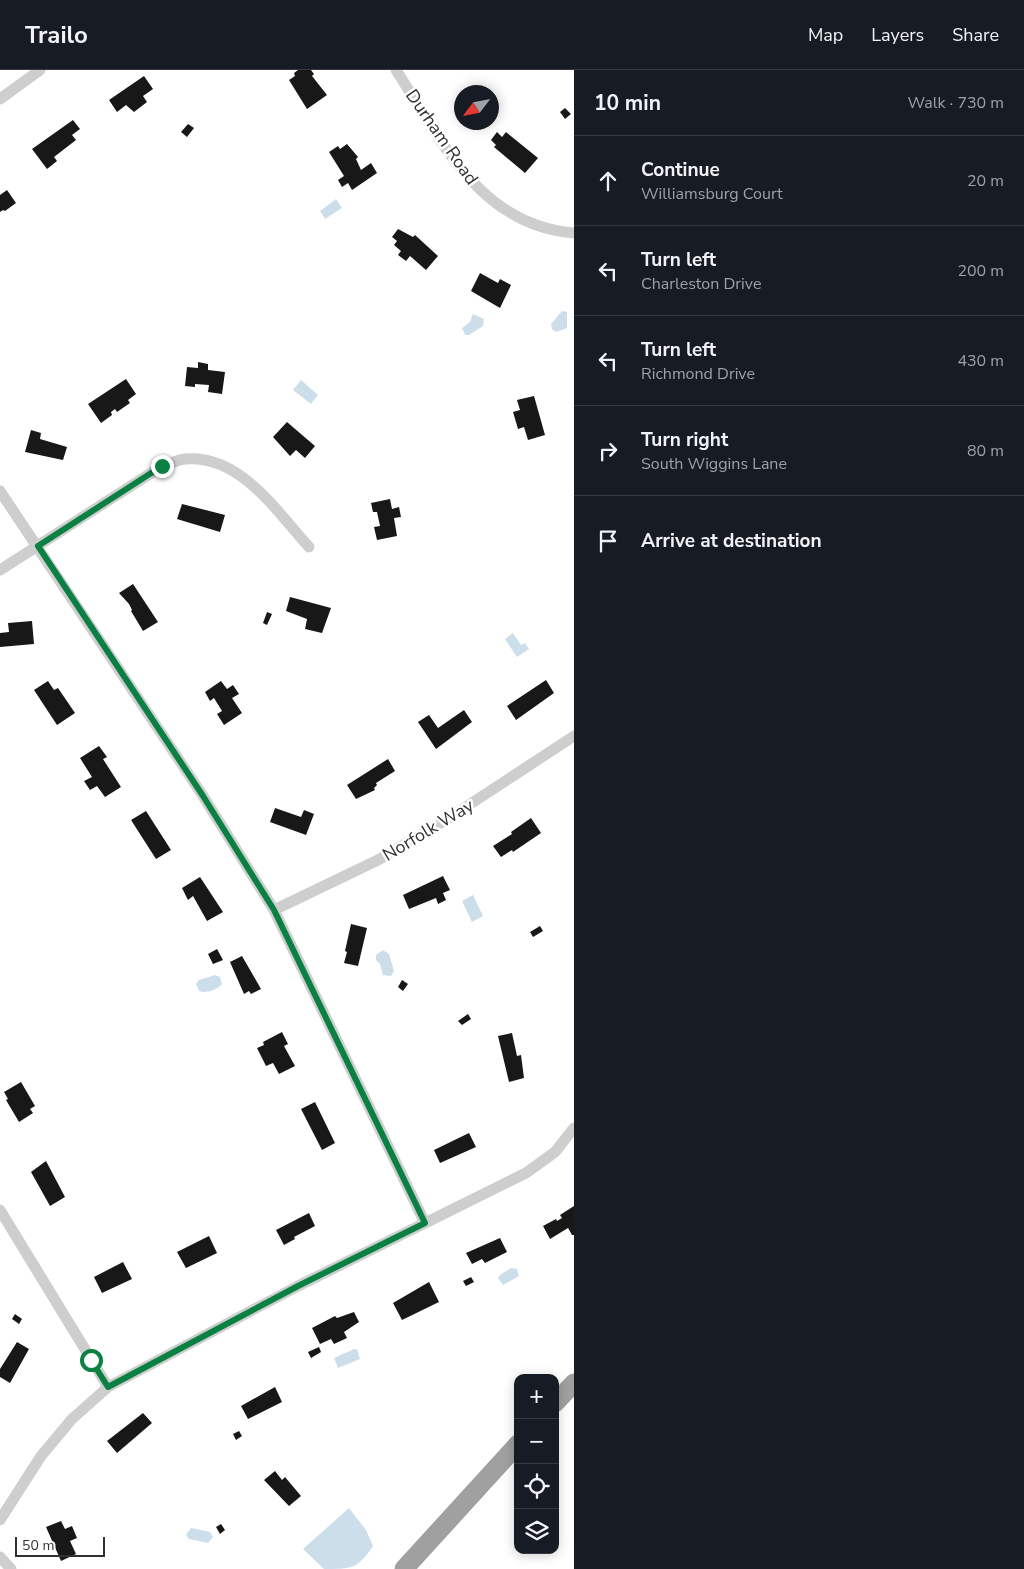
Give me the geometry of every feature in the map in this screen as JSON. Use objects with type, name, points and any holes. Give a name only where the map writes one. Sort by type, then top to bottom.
[{"type":"highway","points":[[559,1399],[574,1383]]},
{"type":"highway","points":[[404,1569],[514,1448]]},
{"type":"street","points":[[0,99],[40,70]]},
{"type":"street","name":"Durham Road","points":[[396,70],[464,174],[487,198],[510,215],[556,231],[574,233]]},
{"type":"street","points":[[0,570],[162,466],[183,459],[202,459],[236,472],[257,489],[309,547]]},
{"type":"street","points":[[0,491],[203,796],[274,910],[425,1223]]},
{"type":"street","name":"Norfolk Way","points":[[274,910],[378,860],[449,818],[574,736]]},
{"type":"street","points":[[0,1520],[41,1456],[65,1426],[108,1387],[298,1286],[526,1173],[555,1152],[574,1128]]},
{"type":"street","points":[[0,1210],[108,1387]]},
{"type":"street","points":[[0,1557],[11,1569]]},
{"type":"water","points":[[336,199],[342,208],[325,219],[320,211]]},
{"type":"water","points":[[562,311],[567,312],[567,328],[556,332],[552,329],[551,324]]},
{"type":"water","points":[[473,314],[484,319],[483,326],[469,335],[465,335],[462,328],[470,322]]},
{"type":"water","points":[[301,380],[318,395],[311,404],[293,390]]},
{"type":"water","points":[[513,633],[521,645],[525,643],[529,649],[517,657],[505,639]]},
{"type":"water","points":[[473,895],[483,916],[472,922],[462,901]]},
{"type":"water","points":[[383,950],[389,954],[394,971],[391,976],[383,975],[380,964],[376,960],[376,955]]},
{"type":"water","points":[[215,975],[220,977],[222,984],[220,986],[208,992],[199,991],[196,984],[199,980]]},
{"type":"water","points":[[511,1268],[517,1269],[519,1276],[503,1285],[498,1278]]},
{"type":"water","points":[[357,1349],[360,1359],[338,1368],[334,1358]]},
{"type":"water","points":[[349,1508],[366,1530],[373,1546],[363,1559],[353,1566],[341,1569],[324,1569],[303,1549]]},
{"type":"water","points":[[191,1528],[210,1532],[213,1537],[208,1543],[189,1539],[186,1535]]},
{"type":"building","points":[[298,70],[311,70],[314,74],[312,76],[327,95],[307,109],[289,80],[295,76],[294,73]]},
{"type":"building","points":[[144,76],[153,89],[143,96],[147,102],[134,112],[126,105],[117,112],[109,100]]},
{"type":"building","points":[[565,108],[571,114],[565,119],[560,112]]},
{"type":"building","points":[[73,120],[80,129],[72,135],[76,140],[54,157],[57,161],[47,169],[32,149]]},
{"type":"building","points":[[188,124],[194,128],[187,137],[181,132]]},
{"type":"building","points":[[497,132],[502,137],[506,132],[538,158],[525,173],[494,147],[496,145],[491,140]]},
{"type":"building","points":[[347,144],[358,157],[356,159],[361,170],[371,163],[377,173],[352,190],[348,183],[342,187],[338,180],[344,176],[329,152],[338,146],[340,149]]},
{"type":"building","points":[[7,190],[16,203],[5,211],[0,212],[0,195]]},
{"type":"building","points":[[398,229],[413,237],[415,235],[438,256],[426,270],[410,256],[406,261],[398,255],[401,251],[394,245],[397,241],[392,237]]},
{"type":"building","points":[[480,273],[498,283],[500,279],[511,285],[500,308],[471,291]]},
{"type":"building","points":[[198,362],[208,364],[208,370],[225,372],[222,394],[208,392],[209,385],[195,384],[195,387],[185,386],[187,367],[198,368]]},
{"type":"building","points":[[126,379],[136,394],[128,400],[130,403],[117,412],[115,409],[111,412],[112,415],[101,423],[88,404]]},
{"type":"building","points":[[534,396],[545,435],[528,440],[524,427],[518,429],[513,412],[520,410],[517,400]]},
{"type":"building","points":[[287,422],[315,446],[305,458],[296,450],[290,456],[273,437]]},
{"type":"building","points":[[31,430],[41,433],[40,439],[67,447],[63,460],[25,452]]},
{"type":"building","points":[[390,499],[392,509],[399,507],[401,517],[394,518],[397,536],[377,540],[374,527],[380,526],[377,512],[373,512],[371,503]]},
{"type":"building","points":[[182,504],[225,515],[220,532],[177,519]]},
{"type":"building","points":[[133,584],[158,622],[143,631],[129,604],[119,593]]},
{"type":"building","points":[[290,597],[331,608],[322,633],[305,629],[307,619],[286,611]]},
{"type":"building","points":[[267,612],[272,614],[267,625],[263,623]]},
{"type":"building","points":[[32,621],[34,644],[0,647],[0,633],[9,632],[8,623]]},
{"type":"building","points":[[546,680],[554,693],[516,720],[507,706]]},
{"type":"building","points":[[48,681],[54,690],[58,688],[75,713],[57,725],[34,690]]},
{"type":"building","points":[[221,681],[227,689],[233,685],[239,694],[232,698],[242,713],[224,725],[217,714],[222,711],[214,698],[210,701],[205,692]]},
{"type":"building","points":[[464,710],[472,722],[436,749],[418,722],[429,715],[438,728]]},
{"type":"building","points":[[99,746],[107,757],[103,759],[121,787],[105,797],[97,786],[90,790],[84,781],[92,777],[80,758]]},
{"type":"building","points":[[388,759],[395,771],[376,783],[375,790],[356,799],[347,785]]},
{"type":"building","points":[[275,808],[301,817],[304,810],[314,814],[306,835],[270,822]]},
{"type":"building","points":[[146,811],[171,850],[156,859],[131,820]]},
{"type":"building","points":[[531,818],[541,833],[513,852],[512,850],[501,857],[493,846],[512,834],[511,832]]},
{"type":"building","points":[[443,876],[450,890],[443,893],[446,900],[438,904],[436,898],[409,909],[403,895]]},
{"type":"building","points":[[200,877],[223,912],[207,921],[193,896],[188,900],[182,888]]},
{"type":"building","points":[[351,924],[367,928],[358,966],[344,963]]},
{"type":"building","points":[[540,926],[543,931],[533,937],[530,932]]},
{"type":"building","points":[[217,949],[223,960],[213,964],[208,954]]},
{"type":"building","points":[[242,956],[261,989],[251,994],[249,991],[244,994],[230,962]]},
{"type":"building","points":[[402,980],[408,984],[403,991],[398,987]]},
{"type":"building","points":[[468,1014],[471,1019],[462,1025],[458,1021]]},
{"type":"building","points":[[282,1032],[288,1044],[284,1046],[295,1066],[279,1074],[273,1063],[266,1066],[257,1048],[264,1045],[263,1042]]},
{"type":"building","points":[[512,1033],[517,1056],[521,1055],[524,1078],[509,1082],[498,1036]]},
{"type":"building","points":[[21,1082],[35,1106],[30,1109],[33,1113],[19,1122],[6,1100],[8,1099],[4,1092]]},
{"type":"building","points":[[315,1102],[335,1143],[322,1150],[301,1109]]},
{"type":"building","points":[[469,1133],[476,1147],[440,1163],[434,1150]]},
{"type":"building","points":[[46,1161],[65,1197],[50,1206],[31,1172]]},
{"type":"building","points":[[574,1206],[574,1235],[572,1235],[568,1228],[550,1239],[543,1226],[562,1218],[560,1215]]},
{"type":"building","points":[[309,1213],[315,1226],[294,1237],[295,1239],[284,1245],[276,1230]]},
{"type":"building","points":[[209,1236],[217,1253],[186,1268],[177,1252]]},
{"type":"building","points":[[500,1238],[507,1252],[485,1263],[482,1259],[472,1264],[466,1253]]},
{"type":"building","points":[[123,1262],[132,1279],[102,1293],[94,1277]]},
{"type":"building","points":[[471,1277],[474,1282],[466,1286],[463,1281]]},
{"type":"building","points":[[429,1282],[439,1302],[402,1320],[393,1303]]},
{"type":"building","points":[[354,1312],[359,1322],[344,1332],[347,1338],[334,1344],[331,1339],[320,1344],[312,1328],[335,1316],[337,1318]]},
{"type":"building","points":[[15,1314],[22,1319],[19,1324],[12,1319]]},
{"type":"building","points":[[17,1342],[29,1349],[10,1383],[0,1377],[0,1369]]},
{"type":"building","points":[[319,1347],[321,1352],[311,1358],[308,1352]]},
{"type":"building","points":[[275,1387],[282,1402],[248,1419],[241,1406]]},
{"type":"building","points":[[143,1413],[152,1423],[117,1453],[107,1441]]},
{"type":"building","points":[[239,1431],[242,1436],[236,1440],[233,1434]]},
{"type":"building","points":[[275,1471],[282,1480],[285,1477],[301,1496],[289,1506],[264,1480]]},
{"type":"building","points":[[61,1521],[65,1529],[72,1526],[77,1538],[70,1541],[76,1554],[61,1561],[46,1527]]},
{"type":"building","points":[[221,1524],[225,1530],[220,1534],[216,1527]]},
{"type":"route","points":[[91,1360],[108,1387],[298,1286],[425,1223],[274,910],[203,796],[38,546],[162,466]]}]
